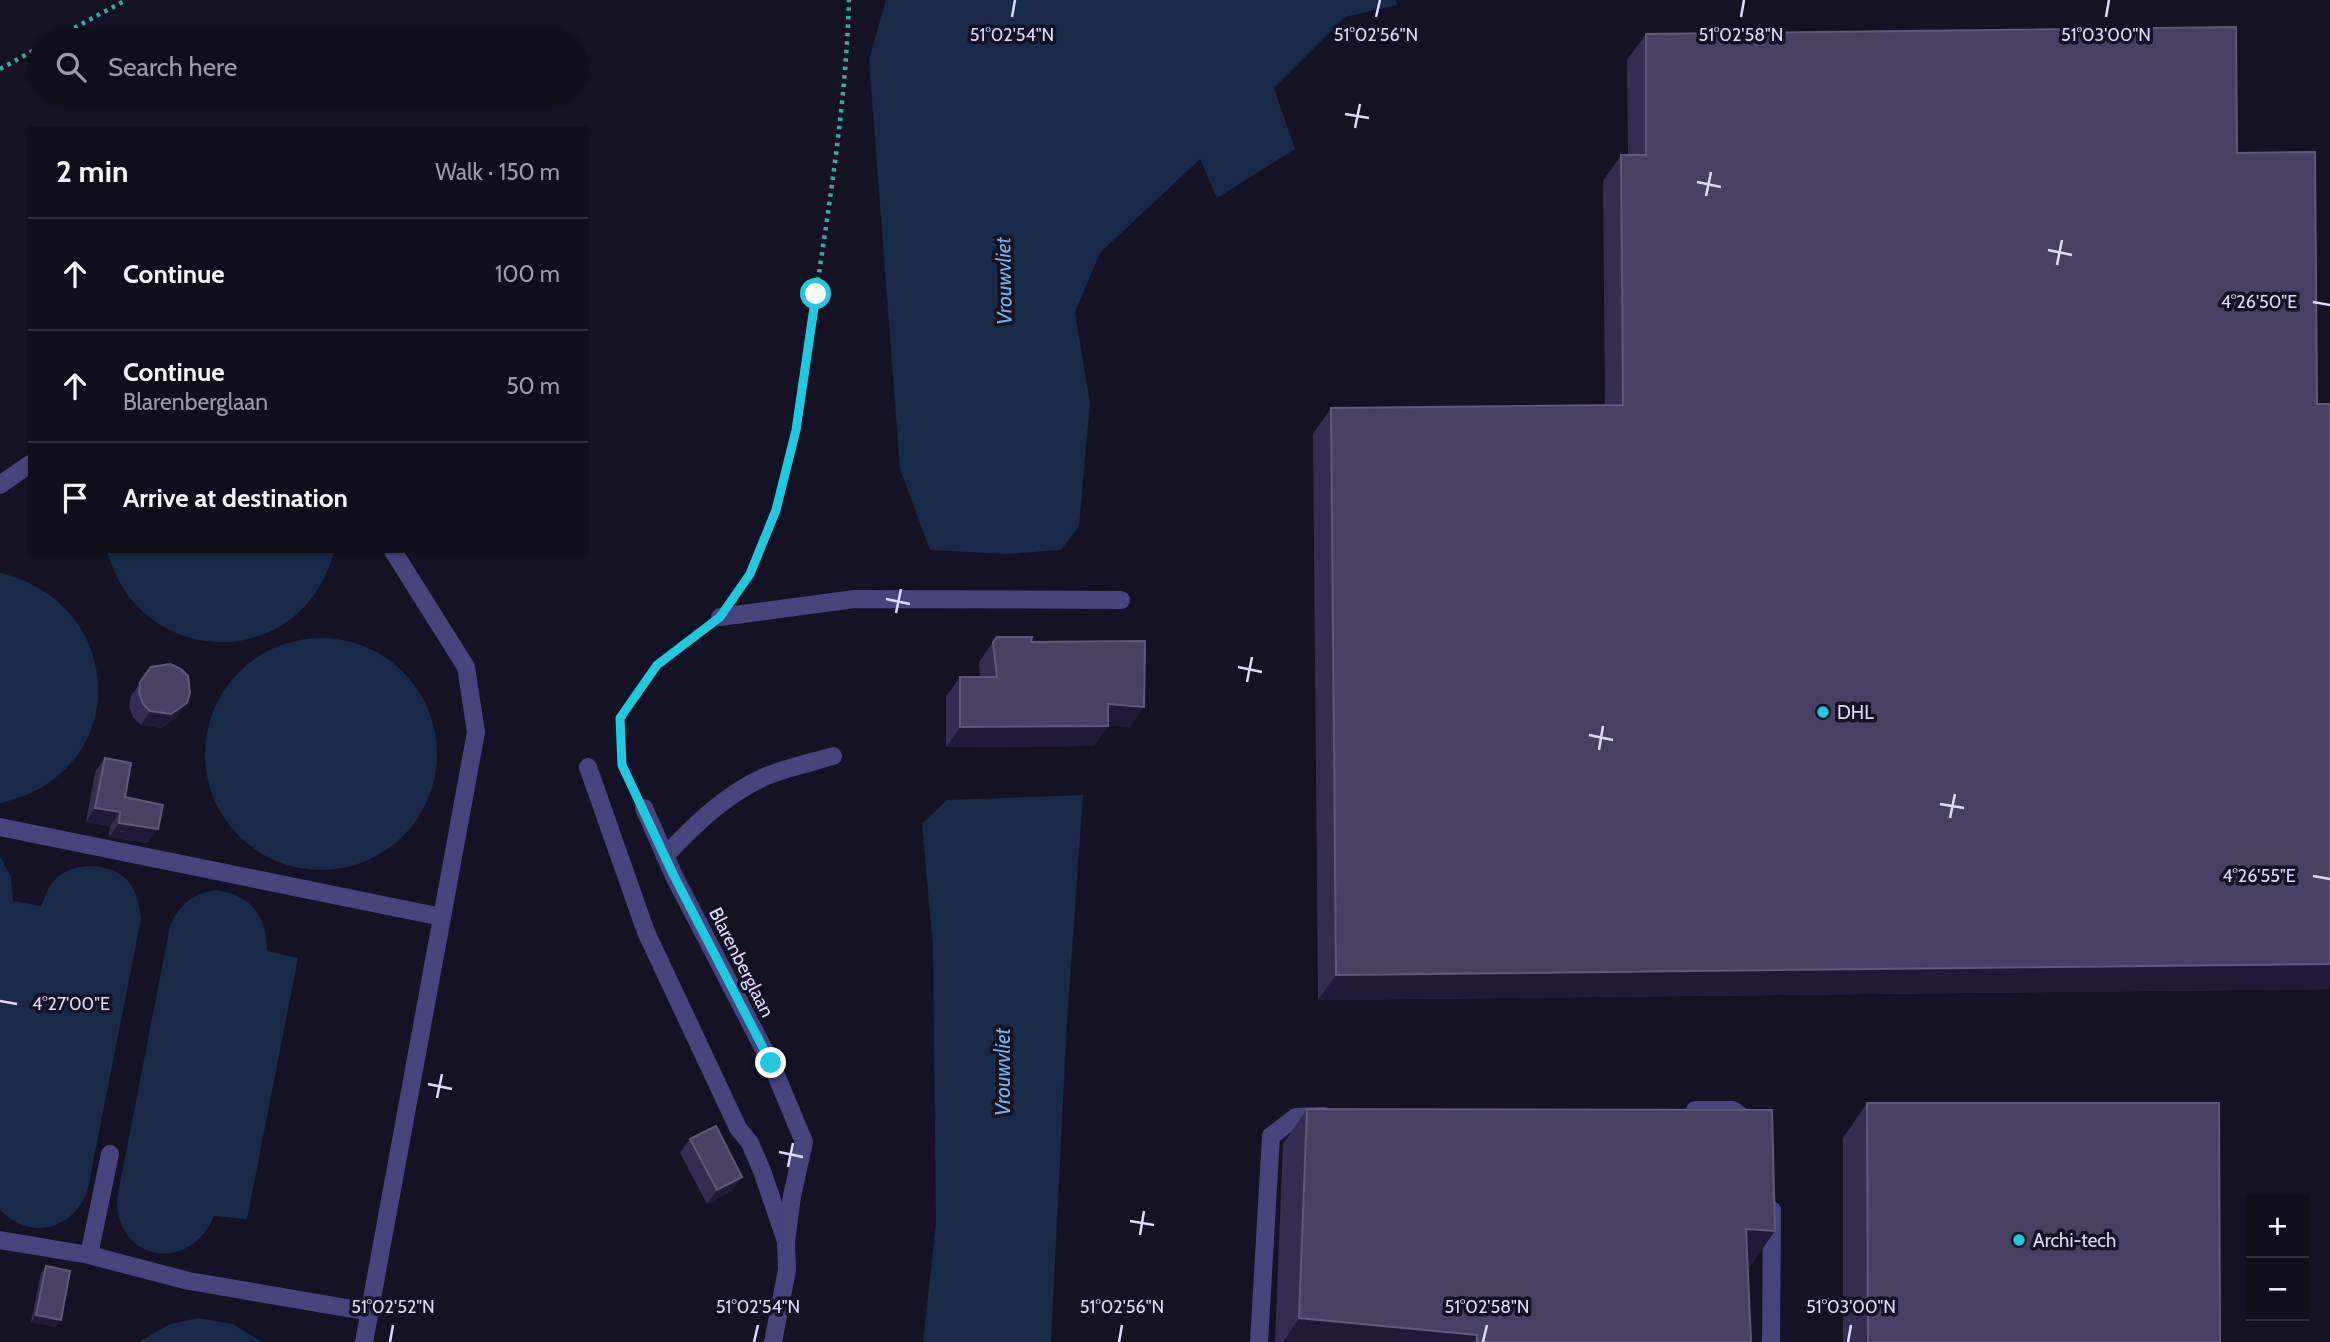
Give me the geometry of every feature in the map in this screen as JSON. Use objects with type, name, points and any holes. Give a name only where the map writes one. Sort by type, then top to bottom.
[{"type":"street","points":[[0,485],[28,465]]},
{"type":"street","points":[[364,1342],[476,732],[466,667],[394,553]]},
{"type":"street","points":[[720,617],[855,599],[1121,600]]},
{"type":"street","points":[[665,856],[695,824],[728,798],[764,777],[833,755]]},
{"type":"street","points":[[588,767],[646,932],[738,1128],[750,1143],[786,1241]]},
{"type":"street","name":"Blarenberglaan","points":[[644,808],[665,856],[771,1063],[803,1142],[786,1241],[787,1270],[773,1342]]},
{"type":"street","points":[[0,827],[442,917]]},
{"type":"street","points":[[1678,1111],[1733,1110],[1751,1121],[1764,1139]]},
{"type":"street","points":[[1259,1342],[1271,1136],[1296,1117],[1337,1116]]},
{"type":"street","points":[[89,1255],[110,1154]]},
{"type":"street","points":[[1771,1342],[1772,1196]]},
{"type":"street","points":[[0,1240],[89,1255],[189,1281],[370,1312]]},
{"type":"path","points":[[74,28],[126,0]]},
{"type":"path","points":[[644,808],[622,765],[620,718],[657,665],[720,617],[755,561],[776,510],[796,430],[840,132],[849,0]]},
{"type":"path","points":[[0,69],[28,54]]},
{"type":"water","name":"Vrouwvliet","points":[[886,0],[1396,0],[1397,5],[1345,17],[1274,88],[1295,149],[1217,198],[1200,159],[1100,253],[1075,312],[1090,403],[1079,526],[1061,550],[1007,554],[930,550],[900,469],[869,59]]},
{"type":"water","points":[[108,553],[333,553],[317,591],[290,619],[257,637],[221,642],[185,636],[152,619],[125,591]]},
{"type":"water","points":[[0,573],[43,591],[73,618],[92,652],[98,689],[92,726],[74,760],[43,786],[0,803]]},
{"type":"water","points":[[321,638],[344,640],[365,647],[403,672],[428,710],[435,731],[435,777],[428,798],[403,836],[365,861],[344,868],[321,870],[298,868],[277,861],[239,836],[214,798],[207,777],[205,754],[207,731],[214,710],[239,672],[277,647],[298,640]]},
{"type":"water","name":"Vrouwvliet","points":[[1083,795],[1067,1022],[1051,1342],[923,1342],[936,1224],[933,947],[922,824],[947,800]]},
{"type":"water","points":[[0,856],[11,877],[13,901],[41,906],[49,888],[65,872],[96,866],[117,872],[129,882],[137,897],[141,919],[87,1193],[71,1216],[48,1227],[24,1225],[0,1210]]},
{"type":"water","points":[[215,890],[238,896],[255,909],[264,927],[267,951],[298,958],[247,1219],[214,1216],[203,1235],[189,1247],[172,1253],[156,1253],[141,1247],[128,1236],[120,1220],[117,1199],[170,926],[187,902],[200,894]]},
{"type":"water","points":[[198,1318],[233,1324],[262,1342],[139,1342],[170,1324]]},
{"type":"building","name":"DHL","points":[[2236,27],[2237,153],[2315,152],[2317,404],[2330,404],[2330,964],[1336,975],[1331,408],[1623,405],[1621,155],[1646,155],[1646,34]]},
{"type":"building","points":[[997,637],[1032,637],[1031,642],[1145,641],[1144,707],[1108,704],[1108,726],[960,727],[960,677],[997,677],[993,642]]},
{"type":"building","points":[[170,664],[188,676],[190,693],[187,703],[171,714],[150,711],[143,704],[139,693],[140,682],[151,667]]},
{"type":"building","points":[[105,758],[131,763],[125,797],[163,805],[158,829],[119,823],[120,812],[95,808]]},
{"type":"building","name":"Archi-tech","points":[[1867,1103],[2219,1103],[2220,1342],[1868,1342]]},
{"type":"building","points":[[1307,1109],[1772,1110],[1775,1231],[1746,1229],[1751,1342],[1477,1342],[1477,1335],[1299,1318]]},
{"type":"building","points":[[716,1126],[742,1177],[717,1190],[690,1139]]},
{"type":"building","points":[[46,1266],[70,1271],[61,1320],[36,1315]]},
{"type":"place","name":"DHL","points":[[1823,712]]},
{"type":"place","name":"Archi-tech","points":[[2019,1240]]},
{"type":"route","points":[[771,1063],[674,876],[622,765],[620,718],[657,665],[720,617],[750,574],[776,510],[796,430],[816,294]]}]
